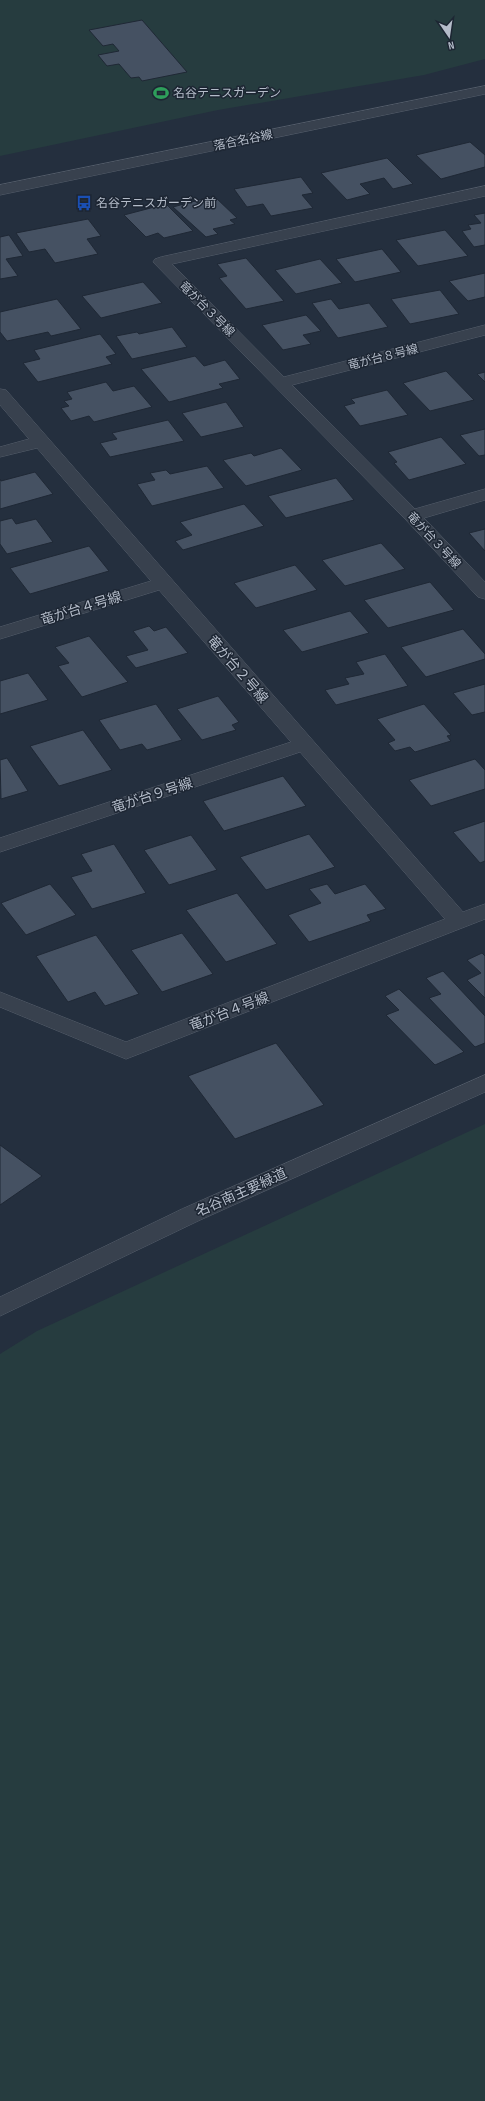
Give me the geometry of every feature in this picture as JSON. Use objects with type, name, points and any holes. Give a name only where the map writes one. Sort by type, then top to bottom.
[{"type":"street","name":"落合名谷線","points":[[0,190],[485,90]]},
{"type":"street","name":"竜が台３号線","points":[[485,191],[161,262],[412,516],[485,593]]},
{"type":"street","name":"竜が台８号線","points":[[280,383],[485,330]]},
{"type":"street","name":"竜が台２号線","points":[[0,394],[163,583],[459,921]]},
{"type":"street","points":[[0,452],[41,441]]},
{"type":"street","points":[[412,516],[485,494]]},
{"type":"street","name":"竜が台４号線","points":[[0,632],[163,583]]},
{"type":"street","name":"竜が台９号線","points":[[0,845],[304,744]]},
{"type":"street","points":[[459,921],[485,910]]},
{"type":"street","name":"竜が台４号線","points":[[0,999],[126,1051],[459,921]]},
{"type":"street","name":"名谷南主要緑道","points":[[0,1307],[190,1215],[485,1083]]},
{"type":"green space","name":"名谷テニスガーデン","points":[[0,0],[485,0],[485,59],[424,75],[218,110],[0,156]]},
{"type":"green space","points":[[485,1124],[485,2101],[0,2101],[0,1354],[37,1331]]},
{"type":"building","points":[[142,20],[187,72],[142,81],[139,77],[131,78],[119,64],[107,66],[98,55],[119,51],[113,44],[103,46],[89,30]]},
{"type":"building","points":[[470,142],[485,155],[485,167],[441,179],[416,155]]},
{"type":"building","points":[[387,158],[413,184],[393,189],[384,178],[360,184],[370,194],[347,200],[321,173]]},
{"type":"building","points":[[301,177],[313,193],[302,195],[313,208],[271,216],[263,204],[247,207],[234,189]]},
{"type":"building","points":[[214,196],[237,218],[230,220],[235,224],[213,229],[218,234],[206,237],[173,207]]},
{"type":"building","points":[[166,204],[193,231],[164,238],[158,233],[146,237],[124,215]]},
{"type":"building","points":[[485,213],[485,245],[474,247],[462,231],[471,229],[468,225],[481,223],[474,215]]},
{"type":"building","points":[[88,219],[101,236],[87,239],[98,254],[55,263],[45,249],[29,252],[16,233]]},
{"type":"building","points":[[445,230],[468,256],[418,266],[396,240]]},
{"type":"building","points":[[9,235],[23,256],[6,259],[18,276],[0,279],[0,237]]},
{"type":"building","points":[[382,249],[401,272],[355,282],[336,259]]},
{"type":"building","points":[[246,258],[284,301],[246,309],[219,278],[227,276],[217,264]]},
{"type":"building","points":[[320,259],[342,283],[296,294],[275,270]]},
{"type":"building","points":[[485,273],[485,297],[468,301],[449,281]]},
{"type":"building","points":[[143,282],[162,303],[101,318],[82,296]]},
{"type":"building","points":[[440,290],[459,314],[410,324],[391,299]]},
{"type":"building","points":[[57,299],[81,329],[51,336],[48,332],[7,341],[0,332],[0,312]]},
{"type":"building","points":[[331,299],[339,309],[369,303],[388,327],[338,338],[312,303]]},
{"type":"building","points":[[306,315],[321,331],[303,335],[311,344],[283,350],[262,325]]},
{"type":"building","points":[[172,327],[187,347],[132,359],[116,336],[137,332],[139,334]]},
{"type":"building","points":[[100,334],[116,354],[106,357],[112,364],[38,382],[23,363],[40,359],[34,350]]},
{"type":"building","points":[[195,356],[204,366],[225,360],[240,379],[219,384],[223,388],[169,402],[141,369]]},
{"type":"building","points":[[446,371],[474,400],[430,411],[403,383]]},
{"type":"building","points":[[485,372],[485,382],[477,374]]},
{"type":"building","points":[[106,382],[113,391],[134,386],[152,407],[94,422],[89,416],[71,421],[61,408],[69,406],[64,401],[72,399],[67,392]]},
{"type":"building","points":[[387,390],[408,415],[360,426],[344,406],[355,403],[351,399]]},
{"type":"building","points":[[226,402],[244,427],[201,437],[182,413]]},
{"type":"building","points":[[168,420],[184,441],[110,457],[100,443],[117,439],[112,433]]},
{"type":"building","points":[[485,429],[485,455],[479,456],[460,435]]},
{"type":"building","points":[[441,437],[466,464],[409,480],[394,463],[397,462],[388,452]]},
{"type":"building","points":[[281,448],[302,470],[246,486],[223,460],[251,453],[254,456]]},
{"type":"building","points":[[207,466],[224,488],[152,506],[137,484],[155,480],[150,473],[166,470],[170,474]]},
{"type":"building","points":[[35,472],[53,494],[0,509],[0,479],[1,481]]},
{"type":"building","points":[[336,478],[354,500],[286,518],[268,496]]},
{"type":"building","points":[[244,504],[264,526],[183,550],[175,541],[192,535],[180,522]]},
{"type":"building","points":[[12,518],[16,524],[36,519],[53,542],[7,554],[0,544],[0,521]]},
{"type":"building","points":[[485,529],[485,551],[469,533]]},
{"type":"building","points":[[381,543],[405,569],[345,586],[322,560]]},
{"type":"building","points":[[89,546],[109,571],[30,594],[10,568]]},
{"type":"building","points":[[295,565],[317,590],[256,608],[234,583]]},
{"type":"building","points":[[430,582],[454,610],[388,628],[364,600]]},
{"type":"building","points":[[350,611],[369,633],[302,652],[283,630]]},
{"type":"building","points":[[149,626],[154,631],[166,627],[188,653],[136,668],[126,656],[148,650],[133,631]]},
{"type":"building","points":[[463,629],[485,654],[485,659],[426,677],[401,647]]},
{"type":"building","points":[[89,636],[128,682],[82,697],[58,666],[69,663],[55,647]]},
{"type":"building","points":[[385,654],[408,686],[336,705],[325,690],[349,684],[345,678],[364,674],[356,662]]},
{"type":"building","points":[[28,673],[48,700],[0,714],[0,681]]},
{"type":"building","points":[[485,684],[485,712],[472,715],[453,693]]},
{"type":"building","points":[[218,696],[239,722],[232,725],[236,730],[202,740],[177,709]]},
{"type":"building","points":[[156,704],[182,740],[147,750],[142,744],[120,750],[99,720]]},
{"type":"building","points":[[424,704],[451,735],[447,736],[451,741],[415,752],[410,747],[395,751],[388,743],[395,740],[377,719]]},
{"type":"building","points":[[83,730],[112,770],[59,786],[30,746]]},
{"type":"building","points":[[7,758],[28,791],[1,799],[0,760]]},
{"type":"building","points":[[475,759],[485,770],[485,789],[431,806],[409,780]]},
{"type":"building","points":[[283,776],[306,806],[224,831],[203,801]]},
{"type":"building","points":[[485,821],[485,861],[480,863],[453,832]]},
{"type":"building","points":[[309,834],[335,867],[266,890],[240,857]]},
{"type":"building","points":[[191,835],[217,870],[169,885],[144,850]]},
{"type":"building","points":[[114,844],[146,893],[92,909],[71,877],[92,871],[81,854]]},
{"type":"building","points":[[50,884],[76,915],[26,935],[1,903]]},
{"type":"building","points":[[327,884],[335,894],[365,884],[386,909],[367,915],[371,921],[309,942],[288,915],[321,903],[309,889]]},
{"type":"building","points":[[237,893],[277,944],[226,962],[186,910]]},
{"type":"building","points":[[182,933],[213,974],[162,992],[131,950]]},
{"type":"building","points":[[96,935],[139,994],[105,1006],[95,992],[68,1002],[36,956]]},
{"type":"building","points":[[482,953],[485,956],[485,998],[467,980],[481,973],[467,960]]},
{"type":"building","points":[[443,971],[485,1016],[485,1043],[475,1047],[429,998],[441,994],[426,978]]},
{"type":"building","points":[[399,989],[464,1052],[435,1065],[386,1015],[399,1010],[385,996]]},
{"type":"building","points":[[276,1043],[324,1105],[235,1139],[188,1076]]},
{"type":"building","points":[[0,1145],[42,1176],[0,1205]]},
{"type":"place","name":"名谷テニスガーデン","points":[[161,93]]},
{"type":"place","name":"名谷テニスガーデン前","points":[[84,203]]}]
